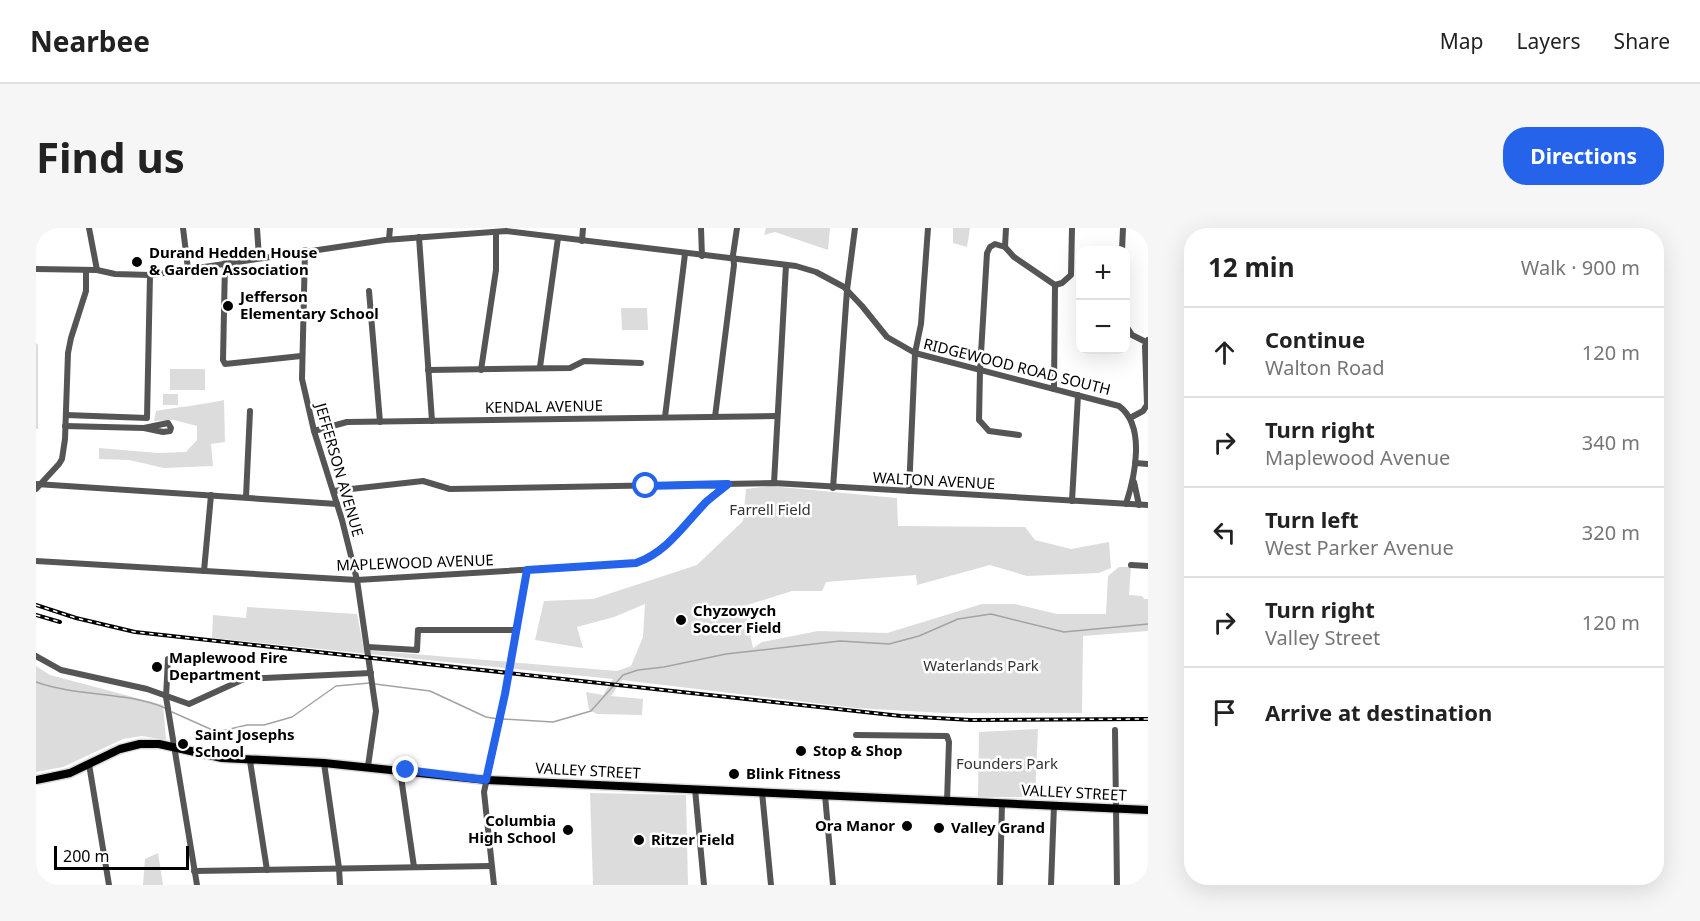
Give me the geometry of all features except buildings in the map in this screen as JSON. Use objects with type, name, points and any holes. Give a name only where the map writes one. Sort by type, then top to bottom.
[{"type":"main road","name":"VALLEY STREET","points":[[36,780],[70,773],[110,753],[128,747],[150,744],[174,746],[222,758],[368,766],[486,780],[1148,810]]},
{"type":"street","points":[[89,228],[97,270]]},
{"type":"street","points":[[183,228],[188,269]]},
{"type":"street","points":[[258,228],[259,258]]},
{"type":"street","points":[[389,239],[390,228]]},
{"type":"street","points":[[582,241],[583,228]]},
{"type":"street","points":[[701,228],[702,256]]},
{"type":"street","points":[[715,417],[737,228]]},
{"type":"street","points":[[833,488],[847,290],[855,228]]},
{"type":"street","points":[[909,491],[915,353],[921,324],[928,228]]},
{"type":"street","points":[[1005,247],[1006,228]]},
{"type":"street","points":[[1019,435],[989,431],[979,420],[987,253],[995,244],[1005,247],[1014,257],[1054,285],[1062,283],[1071,275],[1072,228]]},
{"type":"street","points":[[1122,246],[1123,228]]},
{"type":"street","points":[[481,370],[496,270],[496,232]]},
{"type":"street","name":"RIDGEWOOD ROAD SOUTH","points":[[36,269],[97,270],[115,274],[150,276],[305,250],[389,239],[496,232],[786,265],[816,272],[847,290],[889,339],[915,353],[1119,406],[1130,418]]},
{"type":"street","points":[[419,237],[432,421]]},
{"type":"street","points":[[540,368],[558,238]]},
{"type":"street","name":"JEFFERSON AVENUE","points":[[305,250],[301,356],[305,394],[357,580],[376,716],[368,766]]},
{"type":"street","points":[[665,417],[685,254]]},
{"type":"street","points":[[225,263],[223,360],[225,364],[301,356]]},
{"type":"street","points":[[774,483],[786,265]]},
{"type":"street","points":[[38,485],[62,459],[68,353],[70,338],[86,291],[86,270]]},
{"type":"street","points":[[66,415],[147,418],[150,276]]},
{"type":"street","points":[[1054,285],[1054,389]]},
{"type":"street","points":[[369,291],[380,422]]},
{"type":"street","points":[[1126,504],[1134,479],[1136,447],[1130,418],[1143,411],[1147,405],[1147,341],[1130,332]]},
{"type":"street","points":[[428,370],[570,368],[584,361],[641,363]]},
{"type":"street","points":[[1072,501],[1078,395]]},
{"type":"street","points":[[246,497],[250,411]]},
{"type":"street","name":"KENDAL AVENUE","points":[[314,431],[347,422],[776,416]]},
{"type":"street","points":[[65,426],[144,428]]},
{"type":"street","points":[[1135,464],[1148,464]]},
{"type":"street","points":[[1134,479],[1139,505]]},
{"type":"street","name":"WALTON AVENUE","points":[[333,491],[423,480],[450,489],[774,483],[1148,505]]},
{"type":"street","name":"MAPLEWOOD AVENUE","points":[[36,561],[357,580],[636,563],[647,559],[664,547],[708,501],[728,484]]},
{"type":"street","points":[[38,485],[337,504]]},
{"type":"street","points":[[204,571],[211,495]]},
{"type":"street","points":[[1131,565],[1148,566]]},
{"type":"street","points":[[494,885],[484,803],[486,780],[527,570]]},
{"type":"street","points":[[368,648],[417,650],[418,630],[516,630]]},
{"type":"street","points":[[36,656],[60,669],[147,689],[167,700],[189,704],[244,679],[371,673]]},
{"type":"street","points":[[168,659],[167,700],[197,885]]},
{"type":"street","points":[[1115,730],[1117,885]]},
{"type":"street","points":[[856,735],[947,736],[949,742],[947,802]]},
{"type":"street","points":[[250,760],[267,870]]},
{"type":"street","points":[[324,763],[340,885]]},
{"type":"street","points":[[89,764],[109,885]]},
{"type":"street","points":[[400,770],[414,867]]},
{"type":"street","points":[[695,789],[704,885]]},
{"type":"street","points":[[762,792],[771,885]]},
{"type":"street","points":[[825,795],[833,885]]},
{"type":"street","points":[[1000,885],[1002,803]]},
{"type":"street","points":[[1051,885],[1054,805]]},
{"type":"street","points":[[194,871],[491,866]]},
{"type":"green space","points":[[766,228],[830,228],[828,250],[775,232],[764,235]]},
{"type":"green space","points":[[953,228],[970,228],[967,247],[953,243]]},
{"type":"green space","points":[[621,308],[647,308],[648,330],[622,330]]},
{"type":"green space","points":[[36,343],[38,345],[38,429],[36,429]]},
{"type":"green space","points":[[170,369],[205,369],[205,390],[170,390]]},
{"type":"green space","points":[[163,394],[178,394],[178,405],[163,405]]},
{"type":"green space","points":[[224,400],[225,442],[211,444],[213,466],[164,468],[129,460],[99,459],[99,448],[158,453],[186,452],[197,440],[197,426],[174,420],[154,421],[156,411]]},
{"type":"green space","points":[[770,486],[897,498],[898,526],[1025,527],[1035,540],[1071,549],[1109,542],[1111,568],[1099,573],[1027,576],[990,565],[917,585],[916,575],[826,582],[822,591],[792,591],[744,606],[753,648],[762,642],[818,631],[887,633],[982,604],[1015,604],[1057,614],[1106,614],[1108,576],[1119,567],[1131,567],[1129,595],[1148,599],[1148,631],[1083,636],[1082,713],[943,713],[856,708],[622,680],[611,696],[643,699],[642,715],[597,714],[589,710],[586,692],[603,695],[613,679],[212,638],[213,615],[246,618],[247,607],[357,614],[364,650],[617,671],[631,666],[643,637],[645,604],[614,617],[577,627],[583,648],[535,640],[544,601],[593,599],[697,565],[743,521],[746,489]]},
{"type":"green space","points":[[36,666],[50,675],[163,705],[166,740],[142,736],[123,739],[63,767],[36,772]]},
{"type":"green space","name":"Founders Park","points":[[1038,729],[1035,797],[978,797],[979,732]]},
{"type":"green space","name":"Ritzer Field","points":[[590,793],[686,795],[688,885],[593,885]]},
{"type":"green space","points":[[158,853],[163,885],[143,885],[145,859]]},
{"type":"waterway","points":[[503,719],[553,722],[591,711],[623,675],[638,670],[726,654],[840,641],[889,644],[919,636],[958,619],[991,614],[1064,632],[1148,624]]},
{"type":"waterway","points":[[36,682],[68,690],[134,699],[165,708]]},
{"type":"waterway","points":[[172,712],[217,732],[247,725],[264,725],[292,717],[336,686],[370,683]]},
{"type":"waterway","points":[[375,684],[430,691],[486,717],[498,719]]},
{"type":"railway","points":[[36,605],[76,618],[135,632],[901,716],[971,720],[1148,719]]},
{"type":"railway","points":[[36,615],[60,622]]},
{"type":"place","name":"Durand Hedden House & Garden Association","points":[[137,262]]},
{"type":"place","name":"Jefferson Elementary School","points":[[228,306]]},
{"type":"place","name":"Chyzowych Soccer Field","points":[[681,620]]},
{"type":"place","name":"Maplewood Fire Department","points":[[157,667]]},
{"type":"place","name":"Saint Josephs School","points":[[183,744]]},
{"type":"place","name":"Stop & Shop","points":[[801,751]]},
{"type":"place","name":"Blink Fitness","points":[[734,774]]},
{"type":"place","name":"Ora Manor","points":[[907,826]]},
{"type":"place","name":"Valley Grand","points":[[939,828]]},
{"type":"place","name":"Columbia High School","points":[[568,830]]},
{"type":"place","name":"Ritzer Field","points":[[639,840]]},
{"type":"route","points":[[406,770],[486,780],[505,694],[527,570],[636,563],[647,559],[664,547],[708,501],[728,484],[646,486]]},
{"type":"park label","name":"Farrell Field","points":[[770,510]]},
{"type":"park label","name":"Waterlands Park","points":[[981,666]]}]
